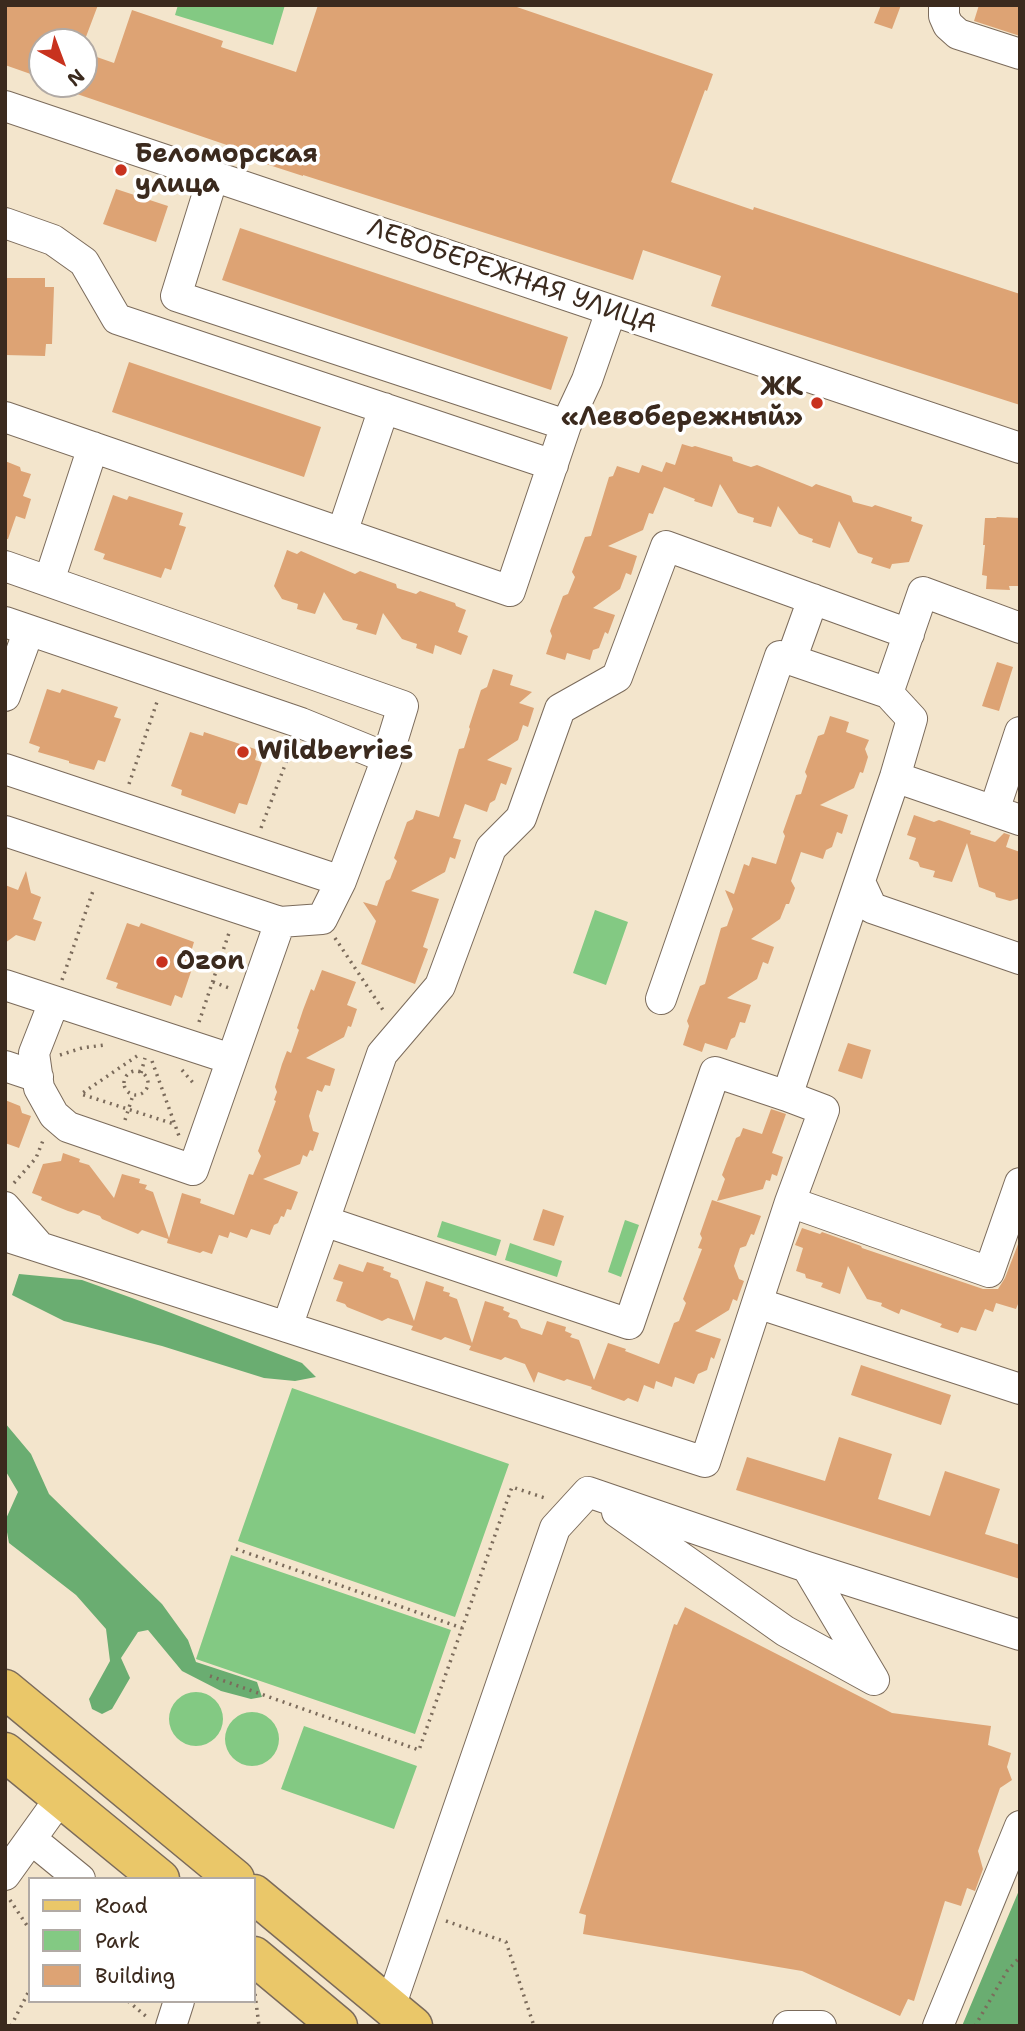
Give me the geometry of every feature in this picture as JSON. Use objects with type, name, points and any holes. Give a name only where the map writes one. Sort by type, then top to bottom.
[{"type":"main road","points":[[5,1689],[233,1877]]},
{"type":"main road","points":[[5,1752],[158,1877]]},
{"type":"main road","points":[[256,1896],[401,2016]]},
{"type":"main road","points":[[256,1958],[338,2026]]},
{"type":"street","points":[[944,5],[944,16],[958,34],[1020,54]]},
{"type":"street","name":"ЛЕВОБЕРЕЖНАЯ УЛИЦА","points":[[5,106],[1020,448]]},
{"type":"street","points":[[213,177],[176,296],[566,425]]},
{"type":"street","points":[[5,223],[53,240],[84,261],[117,319],[553,465]]},
{"type":"street","points":[[5,417],[510,591],[566,425],[587,380],[611,311]]},
{"type":"street","points":[[342,533],[384,408]]},
{"type":"street","points":[[49,581],[93,447]]},
{"type":"street","points":[[287,1327],[382,1054],[440,986],[491,848],[521,818],[560,709],[617,677],[666,546],[909,634]]},
{"type":"street","points":[[5,566],[403,706],[387,758],[341,881],[322,919],[280,922],[5,831]]},
{"type":"street","points":[[888,693],[923,592],[1020,628]]},
{"type":"street","points":[[791,660],[813,599]]},
{"type":"street","points":[[5,696],[17,626],[301,723],[387,758]]},
{"type":"street","points":[[662,999],[780,656],[888,693],[912,719],[895,777],[787,1096]]},
{"type":"street","points":[[895,777],[1007,815],[1020,732]]},
{"type":"street","points":[[5,769],[341,881]]},
{"type":"street","points":[[860,882],[872,908],[1020,959]]},
{"type":"street","points":[[54,1002],[34,1053],[39,1088],[54,1115],[68,1127],[192,1170],[280,922]]},
{"type":"street","points":[[5,985],[54,1002],[185,1056],[232,1059]]},
{"type":"street","points":[[5,1066],[36,1070]]},
{"type":"street","points":[[5,1236],[705,1462],[790,1202],[824,1110],[715,1072],[629,1324],[324,1221]]},
{"type":"street","points":[[790,1202],[989,1272],[1020,1183]]},
{"type":"street","points":[[9,1195],[39,1246]]},
{"type":"street","points":[[757,1303],[1020,1389]]},
{"type":"street","points":[[580,1500],[785,1631],[874,1680],[807,1567]]},
{"type":"street","points":[[580,1500],[807,1567],[1020,1635]]},
{"type":"street","points":[[401,2016],[423,1913],[555,1528],[580,1500]]},
{"type":"street","points":[[5,1875],[61,1797]]},
{"type":"street","points":[[938,2026],[1020,1826]]},
{"type":"street","points":[[31,1839],[78,1877]]},
{"type":"street","points":[[160,2022],[177,2003]]},
{"type":"street","points":[[788,2026],[821,2026]]},
{"type":"path","points":[[251,852],[301,723]]},
{"type":"path","points":[[214,1110],[189,1076],[185,1056],[237,908]]},
{"type":"path","points":[[322,919],[399,1034]]},
{"type":"path","points":[[36,1070],[82,1048],[106,1045]]},
{"type":"path","points":[[148,1049],[192,1170]]},
{"type":"path","points":[[9,1195],[36,1158],[54,1115],[137,1056]]},
{"type":"path","points":[[137,1071],[144,1075],[148,1082],[146,1089],[141,1095],[130,1094],[123,1084],[126,1076],[137,1071]]},
{"type":"path","points":[[81,1094],[174,1124]]},
{"type":"path","points":[[210,1676],[419,1750],[512,1487],[580,1500]]},
{"type":"path","points":[[236,1549],[462,1628]]},
{"type":"path","points":[[5,1893],[28,1927]]},
{"type":"path","points":[[423,1913],[506,1942],[534,2026]]},
{"type":"path","points":[[975,2026],[1007,1971],[1020,1957]]},
{"type":"path","points":[[11,2026],[28,1993]]},
{"type":"path","points":[[131,2003],[160,2022]]},
{"type":"path","points":[[256,2003],[259,2026]]},
{"type":"green space","points":[[178,5],[285,5],[273,45],[175,15]]},
{"type":"green space","points":[[595,910],[628,922],[606,985],[573,973]]},
{"type":"green space","points":[[625,1220],[639,1225],[621,1277],[608,1272]]},
{"type":"green space","points":[[442,1221],[501,1240],[496,1256],[437,1237]]},
{"type":"green space","points":[[510,1243],[562,1261],[557,1277],[505,1260]]},
{"type":"green space","points":[[19,1274],[82,1280],[302,1363],[316,1377],[295,1381],[264,1378],[162,1346],[64,1321],[12,1295]]},
{"type":"green space","points":[[292,1388],[509,1464],[455,1617],[238,1541]]},
{"type":"green space","points":[[5,1423],[31,1454],[49,1494],[162,1604],[188,1640],[196,1662],[257,1682],[262,1697],[251,1699],[221,1691],[182,1671],[148,1630],[138,1632],[121,1658],[130,1678],[112,1709],[102,1714],[92,1709],[89,1699],[110,1661],[106,1629],[76,1595],[9,1543],[5,1521],[18,1492],[5,1470]]},
{"type":"green space","points":[[231,1555],[451,1630],[415,1734],[196,1659]]},
{"type":"green space","points":[[201,1692],[211,1696],[219,1704],[223,1719],[219,1734],[211,1742],[191,1746],[181,1742],[173,1734],[169,1714],[173,1704],[181,1696]]},
{"type":"green space","points":[[257,1712],[267,1716],[275,1724],[279,1739],[275,1754],[267,1762],[247,1766],[237,1762],[229,1754],[225,1734],[229,1724],[237,1716]]},
{"type":"green space","points":[[304,1726],[417,1766],[394,1829],[281,1789]]},
{"type":"green space","points":[[1020,1888],[1020,2026],[962,2026]]},
{"type":"building","points":[[5,5],[98,5],[89,28],[28,28],[28,73],[5,65]]},
{"type":"building","points":[[318,5],[511,5],[713,74],[671,182],[1020,294],[1020,405],[711,306],[721,276],[643,250],[633,280],[266,164],[268,159],[89,98],[98,98],[98,57],[114,63],[132,10],[223,41],[221,47],[296,72]]},
{"type":"building","points":[[881,5],[901,5],[892,29],[874,23]]},
{"type":"building","points":[[979,5],[1020,5],[1020,36],[974,21]]},
{"type":"building","points":[[116,189],[168,206],[156,242],[103,224]]},
{"type":"building","points":[[240,228],[568,337],[551,390],[222,280]]},
{"type":"building","points":[[5,278],[45,278],[45,287],[54,287],[52,344],[46,344],[45,356],[5,355]]},
{"type":"building","points":[[129,362],[321,427],[304,477],[112,412]]},
{"type":"building","points":[[682,444],[732,457],[733,461],[751,467],[757,465],[812,487],[816,484],[851,496],[853,502],[872,507],[875,505],[912,517],[911,521],[923,525],[909,562],[892,564],[890,569],[871,563],[873,558],[858,553],[839,521],[830,548],[799,534],[778,506],[771,527],[753,522],[754,518],[738,513],[720,484],[712,507],[664,487],[643,530],[608,546],[637,556],[631,575],[626,573],[620,589],[593,608],[615,615],[599,648],[593,650],[590,660],[567,653],[565,660],[546,654],[552,636],[550,631],[563,596],[568,594],[575,577],[572,572],[585,537],[591,536],[609,477],[613,476],[617,466],[639,473],[642,465],[662,472],[666,462],[675,465]]},
{"type":"building","points":[[5,461],[31,474],[23,496],[31,499],[25,519],[16,516],[8,539],[5,539]]},
{"type":"building","points":[[113,495],[127,500],[129,496],[183,513],[179,525],[186,527],[171,570],[165,568],[161,578],[103,559],[105,554],[94,550]]},
{"type":"building","points":[[985,518],[1020,518],[1020,586],[1009,586],[1010,590],[986,589],[987,576],[982,575]]},
{"type":"building","points":[[287,550],[297,554],[301,551],[355,574],[360,571],[396,584],[397,588],[416,594],[420,591],[455,603],[466,610],[458,632],[468,636],[461,655],[435,645],[433,654],[416,648],[417,644],[402,639],[383,613],[376,635],[356,629],[358,624],[343,620],[324,592],[315,614],[297,609],[298,604],[282,599],[274,586]]},
{"type":"building","points":[[997,662],[1013,667],[999,711],[982,706]]},
{"type":"building","points":[[493,669],[513,675],[510,685],[532,692],[519,703],[534,708],[528,727],[523,725],[518,740],[487,760],[512,768],[506,785],[501,783],[487,812],[465,804],[453,838],[461,840],[455,859],[450,857],[445,872],[411,891],[439,899],[423,947],[428,949],[415,984],[361,964],[376,921],[363,902],[377,906],[397,861],[394,858],[407,822],[413,819],[416,810],[439,817],[459,749],[464,748],[481,690],[487,687]]},
{"type":"building","points":[[47,689],[60,693],[62,689],[118,707],[114,717],[121,719],[105,762],[98,760],[94,770],[38,752],[40,747],[29,743]]},
{"type":"building","points":[[830,716],[849,722],[846,732],[869,740],[865,749],[868,757],[863,773],[860,772],[854,788],[820,805],[848,815],[842,834],[837,832],[832,847],[826,850],[823,859],[801,852],[791,881],[795,888],[789,904],[786,904],[780,919],[751,939],[774,947],[768,964],[763,962],[757,979],[727,998],[751,1005],[745,1023],[740,1022],[727,1050],[705,1043],[702,1052],[683,1045],[689,1026],[687,1021],[700,986],[705,984],[721,928],[727,926],[733,909],[725,890],[734,894],[744,864],[749,866],[752,857],[776,864],[785,836],[783,832],[796,795],[801,794],[807,776],[805,772],[818,736],[824,734]]},
{"type":"building","points":[[190,732],[203,736],[204,732],[258,750],[255,760],[262,762],[247,805],[239,803],[235,814],[181,795],[182,790],[171,786]]},
{"type":"building","points":[[914,815],[934,822],[939,820],[995,842],[1004,833],[1010,835],[1006,847],[1020,852],[1020,898],[1010,901],[996,897],[995,893],[979,887],[967,843],[952,882],[933,877],[935,871],[920,867],[918,862],[909,859],[916,838],[907,835]]},
{"type":"building","points":[[26,871],[31,893],[41,897],[33,919],[42,922],[35,941],[16,935],[5,943],[5,885],[18,890]]},
{"type":"building","points":[[127,923],[139,927],[141,923],[194,942],[191,952],[197,954],[182,998],[175,995],[171,1006],[116,988],[118,983],[106,979]]},
{"type":"building","points":[[322,970],[356,982],[347,1005],[357,1009],[351,1027],[348,1026],[344,1037],[306,1058],[335,1069],[330,1086],[325,1085],[322,1092],[317,1090],[309,1116],[313,1131],[319,1133],[313,1151],[310,1150],[307,1157],[303,1155],[300,1164],[263,1179],[298,1192],[291,1210],[287,1209],[284,1217],[281,1216],[270,1235],[251,1229],[247,1238],[230,1232],[228,1238],[219,1235],[212,1254],[203,1251],[200,1253],[167,1243],[168,1239],[142,1230],[138,1234],[83,1210],[78,1214],[68,1211],[41,1200],[42,1197],[32,1193],[43,1164],[61,1161],[63,1153],[89,1165],[114,1198],[122,1174],[140,1179],[139,1183],[147,1185],[145,1189],[153,1192],[169,1238],[182,1193],[201,1199],[200,1203],[234,1215],[249,1174],[253,1175],[261,1156],[258,1151],[276,1101],[275,1087],[282,1064],[287,1051],[291,1053],[303,1010]]},
{"type":"building","points":[[848,1043],[871,1050],[862,1079],[838,1071]]},
{"type":"building","points":[[5,1100],[20,1106],[22,1113],[31,1116],[19,1148],[5,1143]]},
{"type":"building","points":[[771,1109],[786,1114],[772,1153],[783,1157],[777,1176],[772,1174],[763,1189],[717,1201],[725,1179],[722,1175],[736,1138],[740,1136],[743,1128],[762,1134]]},
{"type":"building","points":[[712,1200],[761,1216],[754,1235],[751,1234],[746,1246],[740,1248],[734,1266],[739,1279],[744,1281],[737,1301],[733,1299],[729,1310],[695,1331],[721,1339],[714,1359],[711,1357],[707,1370],[698,1374],[694,1384],[675,1377],[672,1387],[656,1381],[654,1389],[644,1385],[638,1402],[628,1398],[624,1401],[591,1389],[592,1387],[538,1372],[534,1383],[525,1364],[469,1350],[471,1346],[411,1330],[413,1326],[388,1318],[382,1321],[336,1301],[343,1282],[333,1279],[339,1264],[363,1272],[367,1262],[384,1267],[383,1270],[391,1273],[390,1277],[398,1280],[414,1321],[426,1281],[444,1287],[443,1291],[457,1299],[472,1343],[485,1301],[504,1307],[503,1310],[510,1313],[508,1317],[517,1320],[521,1328],[542,1335],[547,1321],[566,1327],[565,1331],[572,1334],[570,1337],[579,1340],[594,1380],[608,1343],[659,1364],[674,1323],[679,1321],[686,1303],[683,1299],[702,1249],[698,1248],[702,1238],[700,1234]]},
{"type":"building","points":[[543,1209],[564,1216],[554,1246],[533,1240]]},
{"type":"building","points":[[802,1228],[820,1234],[822,1232],[983,1289],[998,1289],[1020,1239],[1020,1299],[1016,1309],[996,1303],[993,1312],[985,1309],[976,1331],[961,1327],[958,1333],[901,1309],[899,1314],[881,1306],[882,1303],[867,1299],[848,1266],[840,1294],[821,1287],[823,1283],[806,1278],[805,1274],[796,1271],[803,1248],[795,1245]]},
{"type":"building","points":[[861,1365],[951,1395],[941,1425],[851,1395]]},
{"type":"building","points":[[839,1437],[892,1454],[878,1499],[930,1516],[945,1471],[1000,1489],[985,1534],[1020,1545],[1020,1579],[736,1490],[747,1457],[825,1481]]},
{"type":"building","points":[[685,1607],[892,1713],[991,1726],[988,1745],[1011,1753],[1007,1767],[1012,1780],[1000,1788],[978,1851],[983,1869],[975,1891],[967,1888],[961,1906],[945,1901],[914,2001],[908,1999],[900,2016],[802,1971],[583,1934],[586,1915],[579,1913],[674,1624],[677,1625]]},
{"type":"place","name":"Беломорская улица","points":[[121,170]]},
{"type":"place","name":"ЖК «Левобережный»","points":[[817,403]]},
{"type":"place","name":"Wildberries","points":[[243,752]]},
{"type":"place","name":"Ozon","points":[[162,962]]}]
